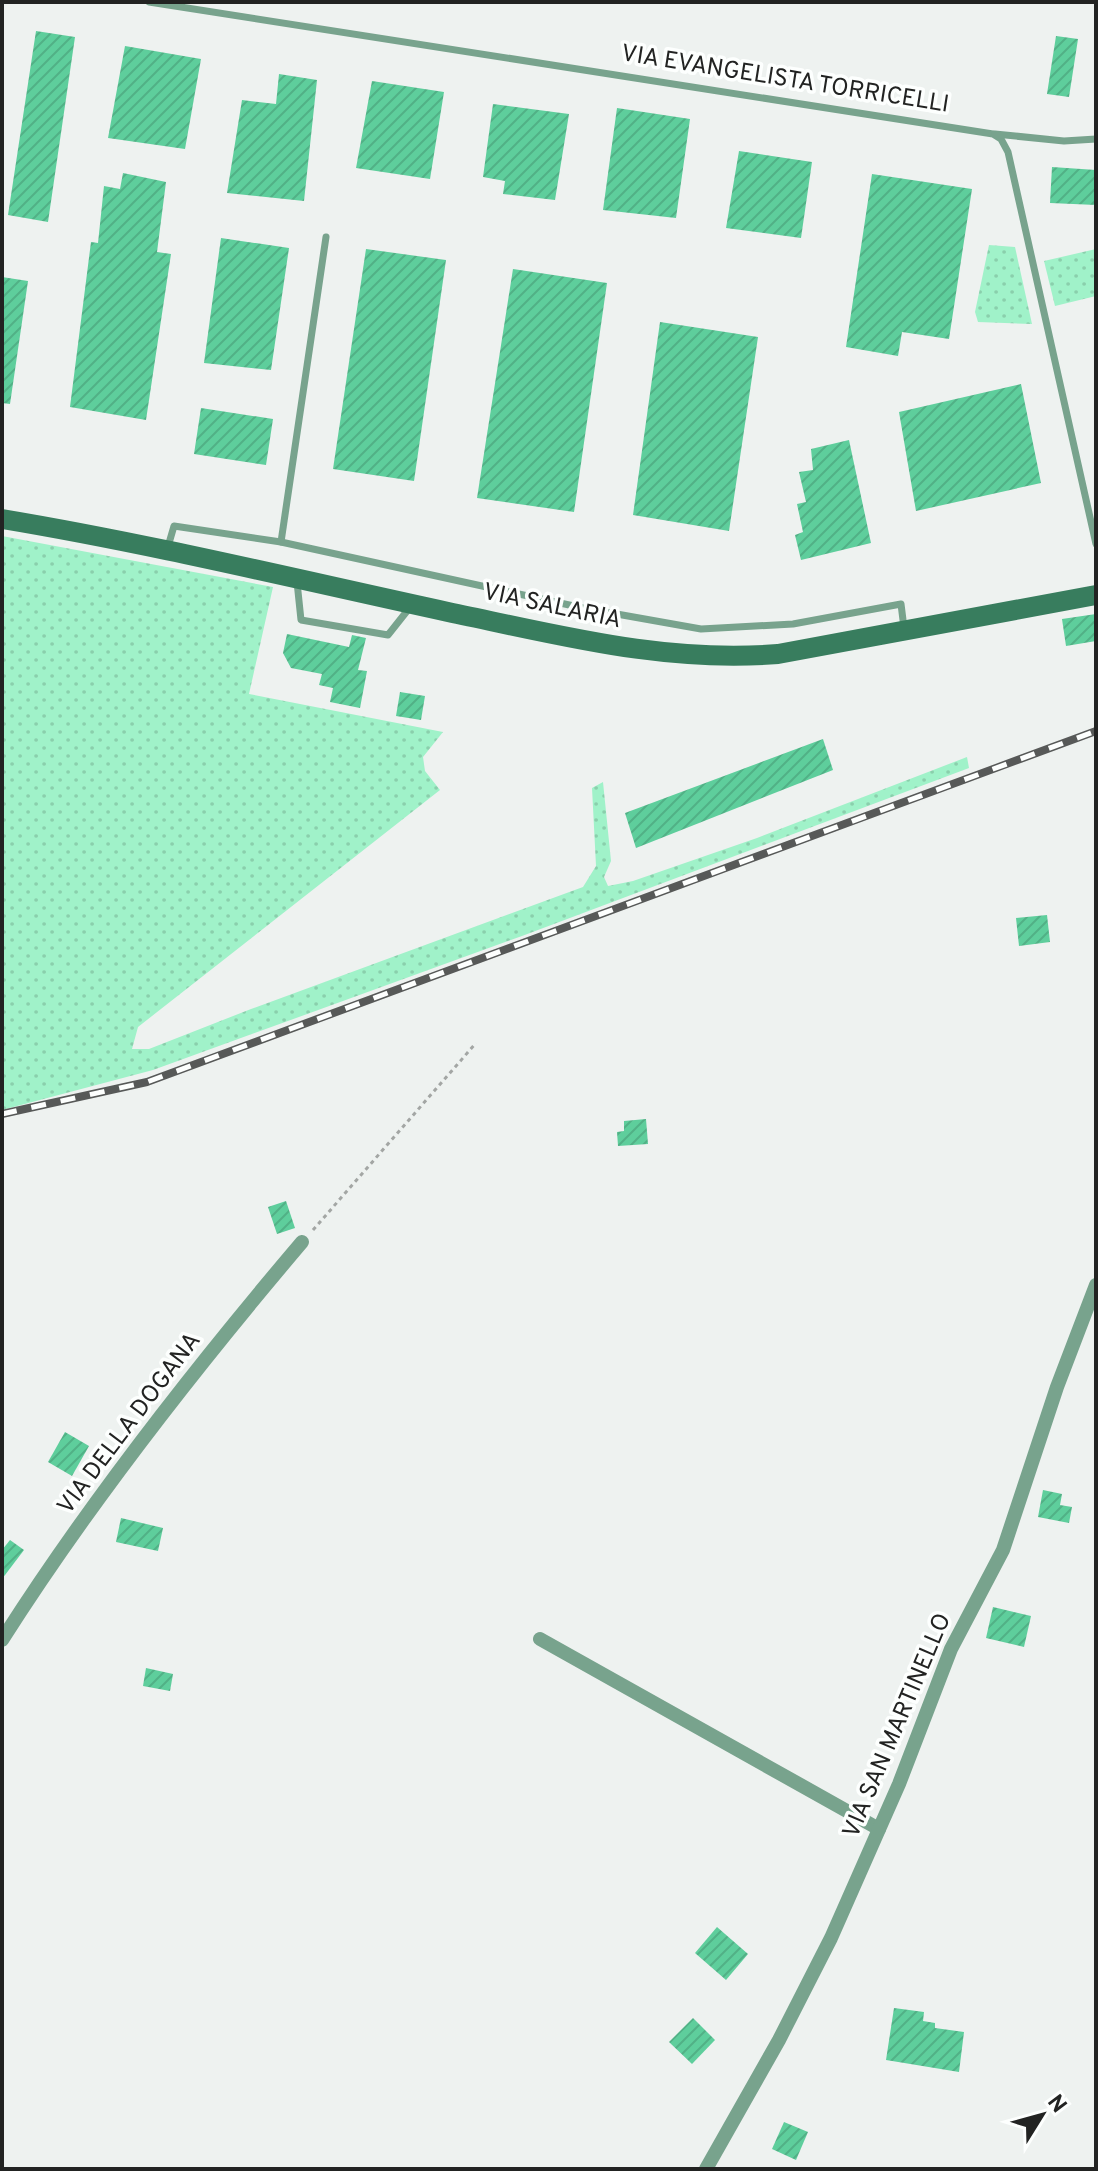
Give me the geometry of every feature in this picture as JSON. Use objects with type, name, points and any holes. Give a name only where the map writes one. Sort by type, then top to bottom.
[{"type":"main road","name":"VIA SALARIA","points":[[2,519],[555,636],[639,651],[704,657],[778,654],[1096,595]]},
{"type":"street","name":"VIA DELLA DOGANA","points":[[2,1640],[77,1529],[206,1357],[302,1242]]},
{"type":"street","name":"VIA SAN MARTINELLO","points":[[706,2169],[805,1990],[879,1829],[951,1649],[1008,1537],[1057,1387],[1096,1285]]},
{"type":"street","points":[[540,1639],[879,1829]]},
{"type":"lane","name":"VIA EVANGELISTA TORRICELLI","points":[[149,2],[993,134],[1064,141],[1096,139]]},
{"type":"lane","points":[[993,134],[1001,139],[1008,152],[1096,544]]},
{"type":"lane","points":[[281,542],[326,237]]},
{"type":"lane","points":[[167,552],[174,526],[281,542],[583,608],[701,629],[793,624],[901,604],[905,632]]},
{"type":"lane","points":[[297,580],[301,620],[388,635],[413,604]]},
{"type":"path","points":[[302,1242],[476,1043]]},
{"type":"green space","points":[[989,245],[1015,247],[1032,324],[978,322],[975,312]]},
{"type":"green space","points":[[1096,249],[1096,296],[1055,306],[1044,261]]},
{"type":"green space","points":[[2,536],[273,587],[249,694],[443,732],[423,757],[425,771],[440,790],[138,1027],[132,1049],[149,1049],[583,887],[596,866],[592,788],[603,782],[611,861],[604,877],[608,886],[633,881],[757,838],[967,757],[969,768],[522,936],[153,1070],[2,1110]]},
{"type":"building","points":[[36,31],[75,37],[48,222],[8,215]]},
{"type":"building","points":[[1056,36],[1078,39],[1069,97],[1047,94]]},
{"type":"building","points":[[125,46],[201,59],[185,149],[108,138]]},
{"type":"building","points":[[279,74],[317,80],[304,201],[227,193],[242,100],[276,104]]},
{"type":"building","points":[[372,81],[444,92],[430,179],[356,168]]},
{"type":"building","points":[[493,104],[569,114],[555,200],[503,194],[505,181],[483,177]]},
{"type":"building","points":[[617,108],[690,119],[676,218],[603,210]]},
{"type":"building","points":[[739,151],[812,162],[801,238],[726,228]]},
{"type":"building","points":[[1052,167],[1096,170],[1096,205],[1050,203]]},
{"type":"building","points":[[123,173],[166,182],[157,252],[171,254],[146,420],[70,407],[91,242],[98,243],[104,186],[120,189]]},
{"type":"building","points":[[872,174],[972,189],[949,339],[902,332],[898,356],[846,347]]},
{"type":"building","points":[[221,238],[289,248],[271,370],[204,363]]},
{"type":"building","points":[[366,249],[446,260],[414,481],[333,469]]},
{"type":"building","points":[[513,269],[607,283],[574,512],[477,498]]},
{"type":"building","points":[[2,277],[28,281],[10,404],[2,403]]},
{"type":"building","points":[[660,322],[758,337],[729,531],[633,515]]},
{"type":"building","points":[[1021,384],[1041,483],[916,511],[899,412]]},
{"type":"building","points":[[201,408],[273,419],[266,465],[194,454]]},
{"type":"building","points":[[849,440],[871,543],[801,560],[795,535],[803,532],[797,504],[806,502],[799,472],[813,470],[811,449]]},
{"type":"building","points":[[1096,614],[1096,641],[1066,646],[1062,619]]},
{"type":"building","points":[[287,634],[349,647],[352,635],[366,638],[358,670],[367,671],[360,708],[330,702],[333,688],[319,685],[322,674],[291,668],[283,653]]},
{"type":"building","points":[[400,692],[425,696],[421,720],[396,716]]},
{"type":"building","points":[[823,739],[833,770],[636,848],[625,813]]},
{"type":"building","points":[[1047,915],[1050,942],[1019,946],[1016,918]]},
{"type":"building","points":[[646,1119],[648,1144],[618,1146],[617,1132],[624,1131],[624,1121]]},
{"type":"building","points":[[286,1201],[295,1228],[277,1234],[268,1207]]},
{"type":"building","points":[[65,1432],[89,1446],[72,1476],[48,1462]]},
{"type":"building","points":[[1043,1490],[1062,1494],[1060,1505],[1072,1507],[1069,1523],[1038,1517]]},
{"type":"building","points":[[121,1518],[163,1528],[158,1551],[116,1542]]},
{"type":"building","points":[[10,1540],[24,1550],[2,1579],[2,1550]]},
{"type":"building","points":[[993,1607],[1031,1616],[1024,1647],[986,1638]]},
{"type":"building","points":[[146,1668],[173,1674],[170,1691],[143,1686]]},
{"type":"building","points":[[717,1927],[748,1954],[726,1980],[695,1953]]},
{"type":"building","points":[[894,2008],[924,2012],[923,2021],[935,2023],[935,2028],[964,2032],[959,2072],[886,2060]]},
{"type":"building","points":[[693,2018],[715,2040],[692,2064],[669,2042]]},
{"type":"building","points":[[784,2122],[808,2132],[796,2160],[772,2149]]},
{"type":"railway","points":[[2,1114],[147,1082],[1096,731]]}]
